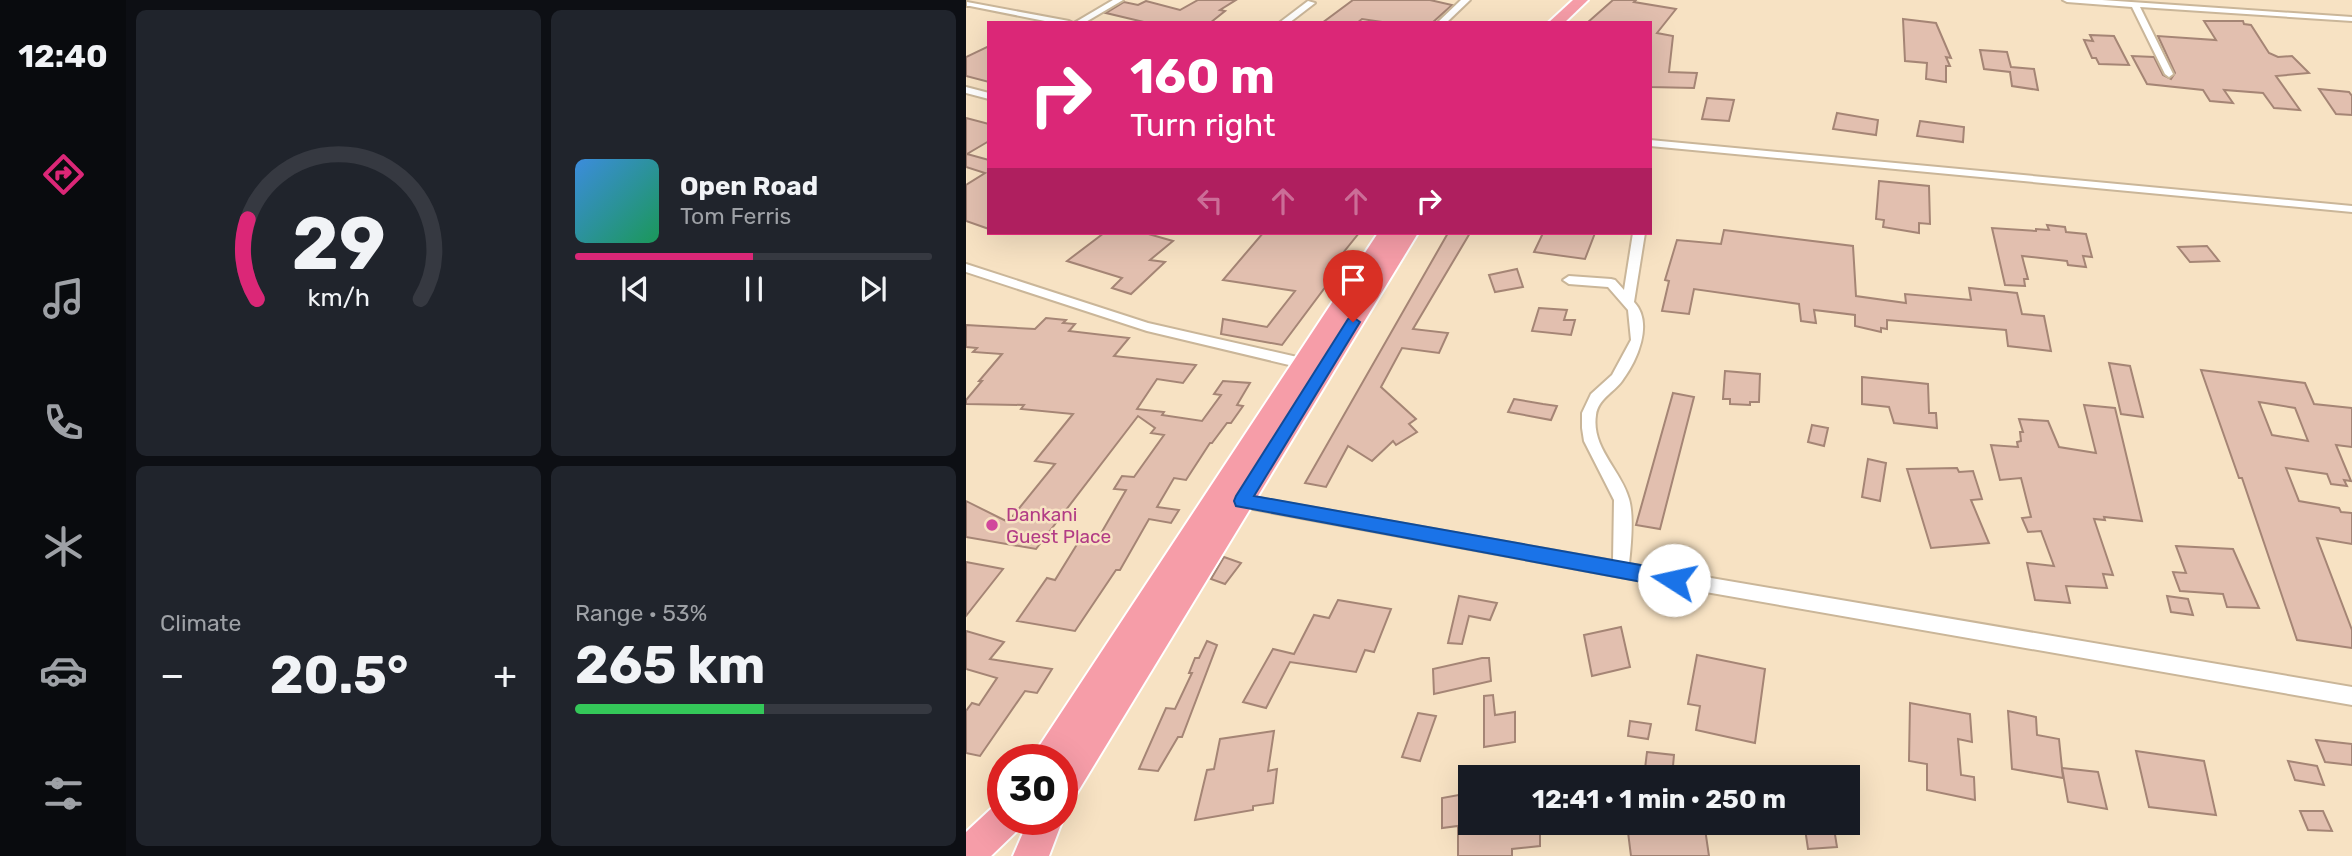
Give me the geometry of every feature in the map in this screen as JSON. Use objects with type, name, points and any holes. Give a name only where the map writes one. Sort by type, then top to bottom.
[{"type":"highway","points":[[1557,21],[1581,0]]},
{"type":"highway","points":[[1572,21],[1595,0]]},
{"type":"highway","points":[[1060,744],[1387,235]]},
{"type":"highway","points":[[1078,757],[1242,501],[1407,235]]},
{"type":"highway","points":[[966,856],[988,835]]},
{"type":"highway","points":[[1031,856],[1040,835]]},
{"type":"street","points":[[1082,21],[1119,0]]},
{"type":"street","points":[[1443,21],[1466,0]]},
{"type":"street","points":[[2067,0],[2352,19]]},
{"type":"street","points":[[2209,0],[2216,10]]},
{"type":"street","points":[[971,4],[1059,21]]},
{"type":"street","points":[[1286,21],[1311,4]]},
{"type":"street","points":[[2134,5],[2169,74]]},
{"type":"street","points":[[966,90],[987,95]]},
{"type":"street","points":[[1652,143],[2352,209]]},
{"type":"street","points":[[1628,303],[1639,235]]},
{"type":"street","points":[[966,268],[1147,327],[1306,364]]},
{"type":"street","points":[[1569,280],[1611,283],[1634,309],[1637,340],[1617,378],[1596,398],[1589,413],[1591,441],[1622,500],[1623,544],[1619,570]]},
{"type":"street","points":[[1242,501],[1619,570],[2352,696]]},
{"type":"building","points":[[1198,0],[1236,0],[1220,10],[1225,11],[1212,21],[1140,21],[1106,13],[1124,2],[1138,5],[1146,1],[1180,10]]},
{"type":"building","points":[[1353,0],[1430,0],[1452,5],[1434,21],[1325,21]]},
{"type":"building","points":[[1613,0],[1636,0],[1634,2],[1676,9],[1657,33],[1673,36],[1669,72],[1697,73],[1694,88],[1652,87],[1652,21],[1589,21]]},
{"type":"building","points":[[1903,19],[1936,23],[1951,58],[1946,57],[1950,66],[1946,66],[1946,82],[1926,79],[1927,63],[1905,61]]},
{"type":"building","points":[[2204,21],[2243,21],[2244,24],[2251,25],[2269,53],[2278,57],[2292,56],[2309,73],[2276,76],[2300,110],[2274,108],[2263,93],[2224,90],[2233,103],[2210,101],[2203,90],[2147,84],[2132,56],[2154,57],[2163,75],[2171,79],[2175,73],[2158,36],[2216,40]]},
{"type":"building","points":[[2090,35],[2114,36],[2129,65],[2099,64],[2096,58],[2092,58],[2084,40],[2093,41]]},
{"type":"building","points":[[987,47],[987,81],[966,76],[966,57]]},
{"type":"building","points":[[1980,50],[2007,52],[2011,67],[2034,69],[2038,90],[2012,86],[2010,72],[1984,69]]},
{"type":"building","points":[[2319,89],[2349,92],[2352,96],[2352,115],[2336,114]]},
{"type":"building","points":[[1707,98],[1734,100],[1729,121],[1702,119]]},
{"type":"building","points":[[1837,113],[1878,120],[1876,135],[1833,129]]},
{"type":"building","points":[[966,118],[987,123],[987,142],[967,154],[987,159],[987,228],[966,221],[966,185],[985,173],[966,167]]},
{"type":"building","points":[[1920,121],[1964,127],[1963,142],[1917,136]]},
{"type":"building","points":[[1879,181],[1929,186],[1930,224],[1919,223],[1919,233],[1883,227],[1884,220],[1876,219]]},
{"type":"building","points":[[2047,225],[2065,227],[2066,232],[2086,234],[2092,257],[2083,256],[2086,267],[2068,265],[2067,261],[2022,256],[2028,279],[2024,279],[2025,286],[2005,285],[1992,228],[2036,231],[2049,230]]},
{"type":"building","points":[[1724,230],[1853,246],[1856,296],[1906,303],[1905,294],[1971,300],[1969,288],[2017,293],[2022,314],[2044,316],[2051,351],[2008,346],[2006,330],[1887,320],[1887,329],[1881,328],[1881,332],[1855,326],[1855,315],[1814,310],[1816,323],[1801,321],[1799,304],[1694,289],[1689,314],[1662,311],[1669,281],[1665,280],[1677,240],[1721,244]]},
{"type":"building","points":[[1101,235],[1152,235],[1173,241],[1150,260],[1165,262],[1131,294],[1112,288],[1122,278],[1067,261]]},
{"type":"building","points":[[1261,235],[1357,235],[1343,253],[1350,254],[1282,345],[1221,334],[1223,319],[1267,327],[1295,291],[1223,280]]},
{"type":"building","points":[[1447,235],[1469,235],[1413,329],[1448,333],[1439,353],[1402,348],[1381,387],[1416,419],[1409,424],[1417,432],[1396,445],[1393,441],[1372,461],[1348,446],[1326,487],[1305,483]]},
{"type":"building","points":[[1542,235],[1594,235],[1585,259],[1534,252]]},
{"type":"building","points":[[2207,246],[2219,261],[2190,262],[2178,247]]},
{"type":"building","points":[[1517,269],[1523,287],[1495,292],[1489,275]]},
{"type":"building","points":[[1539,308],[1567,310],[1564,320],[1575,320],[1571,335],[1532,331]]},
{"type":"building","points":[[1046,318],[1075,324],[1069,331],[1129,338],[1114,356],[1196,365],[1183,383],[1157,379],[1137,409],[1202,421],[1221,395],[1214,394],[1223,381],[1250,383],[1237,405],[1243,406],[1231,423],[1227,423],[1210,443],[1186,480],[1174,478],[1157,507],[1179,510],[1171,523],[1149,519],[1120,570],[1116,570],[1075,631],[1017,621],[1047,578],[1055,580],[1084,533],[1100,535],[1126,490],[1114,489],[1122,476],[1134,477],[1164,435],[1151,433],[1155,428],[1138,416],[1036,549],[966,537],[966,501],[1008,522],[1055,464],[1035,461],[1073,414],[1021,409],[1024,405],[966,404],[966,400],[982,381],[979,381],[1002,354],[973,352],[977,348],[966,347],[966,325],[1035,329]]},
{"type":"building","points":[[2109,363],[2130,366],[2143,417],[2121,414]]},
{"type":"building","points":[[2201,370],[2305,383],[2314,404],[2352,408],[2352,447],[2336,445],[2351,481],[2344,480],[2347,486],[2331,484],[2327,474],[2286,468],[2299,501],[2352,513],[2352,544],[2317,538],[2352,630],[2352,648],[2297,640],[2242,478],[2239,478]],"holes":[[[2259,402],[2295,408],[2308,441],[2272,435]]]},
{"type":"building","points":[[1725,371],[1760,374],[1759,402],[1750,402],[1750,405],[1730,404],[1730,399],[1723,399]]},
{"type":"building","points":[[1862,377],[1928,384],[1929,413],[1936,413],[1937,428],[1894,423],[1889,407],[1862,404]]},
{"type":"building","points":[[1673,393],[1694,397],[1660,529],[1636,525]]},
{"type":"building","points":[[1514,399],[1557,406],[1551,420],[1508,412]]},
{"type":"building","points":[[2084,405],[2115,408],[2142,521],[2104,517],[2105,520],[2094,519],[2113,575],[2103,574],[2107,588],[2066,586],[2070,603],[2035,600],[2027,563],[2054,566],[2041,531],[2028,532],[2022,518],[2031,517],[2021,478],[2000,480],[1991,445],[2018,447],[2017,442],[2021,441],[2020,432],[2023,432],[2019,419],[2048,421],[2059,447],[2096,453]]},
{"type":"building","points":[[1812,425],[1828,428],[1824,446],[1808,442]]},
{"type":"building","points":[[1868,459],[1886,463],[1880,501],[1862,497]]},
{"type":"building","points":[[1957,468],[1959,472],[1973,471],[1982,499],[1971,500],[1989,543],[1931,548],[1907,469]]},
{"type":"building","points":[[2176,546],[2233,549],[2259,608],[2227,607],[2223,594],[2180,591],[2173,572],[2186,573]]},
{"type":"building","points":[[1224,557],[1241,563],[1225,584],[1211,579]]},
{"type":"building","points":[[966,562],[1003,569],[966,616]]},
{"type":"building","points":[[1459,596],[1497,603],[1490,620],[1469,616],[1462,644],[1448,643]]},
{"type":"building","points":[[2167,596],[2188,599],[2193,615],[2171,612]]},
{"type":"building","points":[[1338,600],[1391,609],[1374,652],[1365,650],[1356,672],[1290,662],[1266,708],[1243,702],[1273,649],[1294,654],[1314,615],[1329,618]]},
{"type":"building","points":[[1621,627],[1630,667],[1592,676],[1584,635]]},
{"type":"building","points":[[966,631],[1004,642],[990,659],[1052,669],[1037,693],[1025,691],[980,756],[966,753],[966,711],[972,703],[979,705],[997,678],[966,669]]},
{"type":"building","points":[[1207,641],[1217,645],[1182,737],[1178,737],[1158,771],[1139,769],[1166,708],[1175,709],[1192,673],[1189,673],[1195,658],[1199,658]]},
{"type":"building","points":[[1697,655],[1765,669],[1755,743],[1696,730],[1700,706],[1688,704]]},
{"type":"building","points":[[1489,658],[1491,681],[1434,694],[1433,669]]},
{"type":"building","points":[[1493,695],[1495,715],[1515,712],[1515,742],[1484,747],[1484,696]]},
{"type":"building","points":[[1910,703],[1970,714],[1972,742],[1958,739],[1961,775],[1974,777],[1975,800],[1927,790],[1927,764],[1909,761]]},
{"type":"building","points":[[2008,711],[2036,717],[2037,735],[2059,739],[2063,778],[2012,769]]},
{"type":"building","points":[[1418,713],[1436,716],[1420,761],[1402,757]]},
{"type":"building","points":[[1630,721],[1651,724],[1648,739],[1628,736]]},
{"type":"building","points":[[1274,731],[1268,771],[1277,769],[1273,803],[1253,806],[1253,810],[1195,820],[1207,770],[1214,769],[1220,739]]},
{"type":"building","points":[[2316,740],[2352,744],[2352,765],[2325,762]]},
{"type":"building","points":[[2136,751],[2204,761],[2216,815],[2149,807]]},
{"type":"building","points":[[1647,752],[1674,755],[1673,765],[1645,765]]},
{"type":"building","points":[[2288,761],[2317,766],[2324,785],[2295,780]]},
{"type":"building","points":[[2062,768],[2098,772],[2107,809],[2068,802]]},
{"type":"building","points":[[1458,795],[1458,826],[1442,828],[1442,798]]},
{"type":"building","points":[[2300,811],[2323,811],[2332,831],[2308,830]]},
{"type":"building","points":[[1458,835],[1540,835],[1540,846],[1512,849],[1512,856],[1458,856]]},
{"type":"building","points":[[1628,835],[1706,835],[1709,856],[1631,856]]},
{"type":"building","points":[[1806,835],[1835,835],[1837,847],[1808,849]]},
{"type":"place","name":"Dankani Guest Place","points":[[992,525]]},
{"type":"route","points":[[1353,322],[1242,501],[1674,580]]}]
